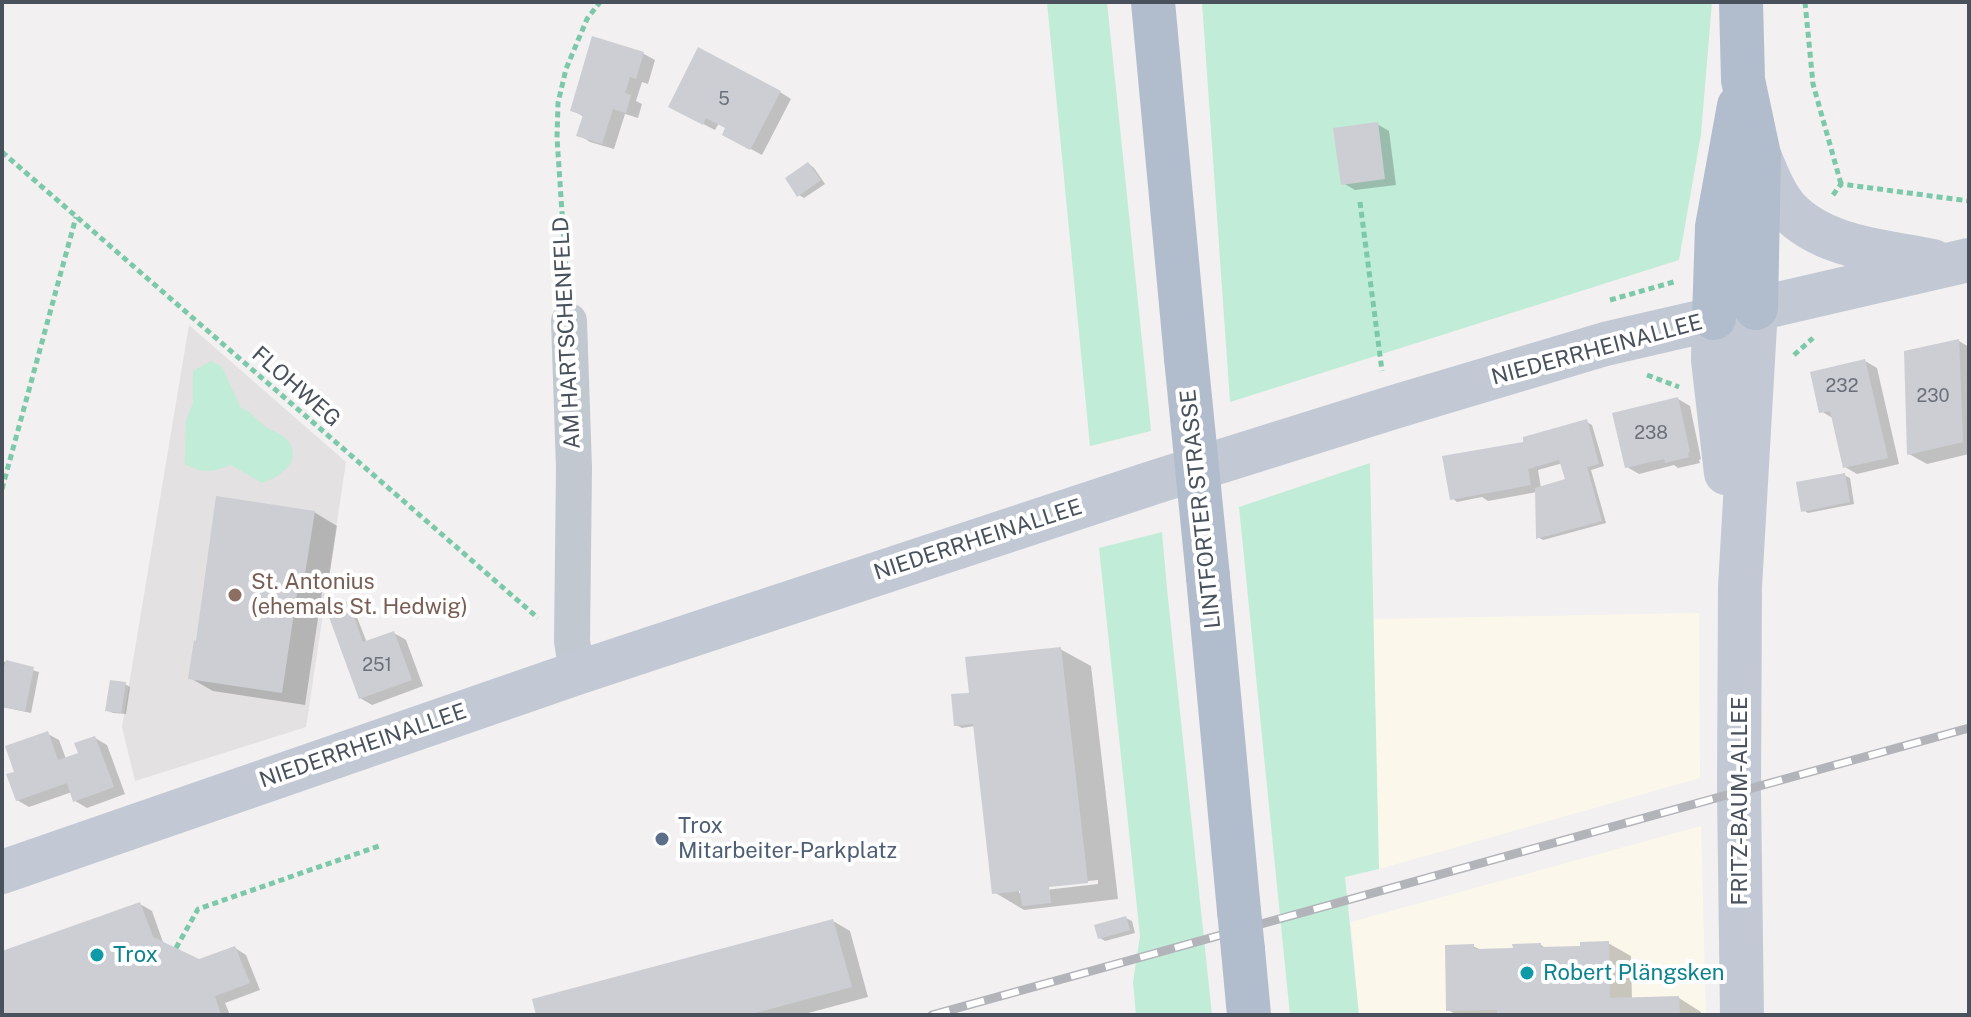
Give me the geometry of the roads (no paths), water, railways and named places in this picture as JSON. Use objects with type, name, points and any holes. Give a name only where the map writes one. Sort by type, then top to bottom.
[{"type":"main road","name":"LINTFORTER STRASSE","points":[[1153,2],[1249,1015]]},
{"type":"main road","points":[[1741,2],[1743,80],[1759,155],[1773,189],[1788,210],[1807,226],[1842,243],[1960,262]]},
{"type":"main road","points":[[1714,318],[1717,227],[1743,80]]},
{"type":"main road","points":[[1756,308],[1759,155]]},
{"type":"main road","name":"NIEDERRHEINALLEE","points":[[2,872],[574,657],[1605,344],[1960,262]]},
{"type":"main road","name":"FRITZ-BAUM-ALLEE","points":[[1742,1015],[1740,587],[1756,308]]},
{"type":"main road","name":"FRITZ-BAUM-ALLEE","points":[[1714,318],[1713,360],[1740,587]]},
{"type":"street","name":"AM HARTSCHENFELD","points":[[569,321],[574,468],[574,657]]},
{"type":"railway","points":[[932,1015],[1969,728]]},
{"type":"place","name":"St. Antonius (ehemals St. Hedwig)","points":[[235,595]]},
{"type":"place","name":"Trox Mitarbeiter-Parkplatz","points":[[662,839]]},
{"type":"place","name":"Trox","points":[[97,955]]},
{"type":"place","name":"Robert Plängsken","points":[[1527,973]]}]
